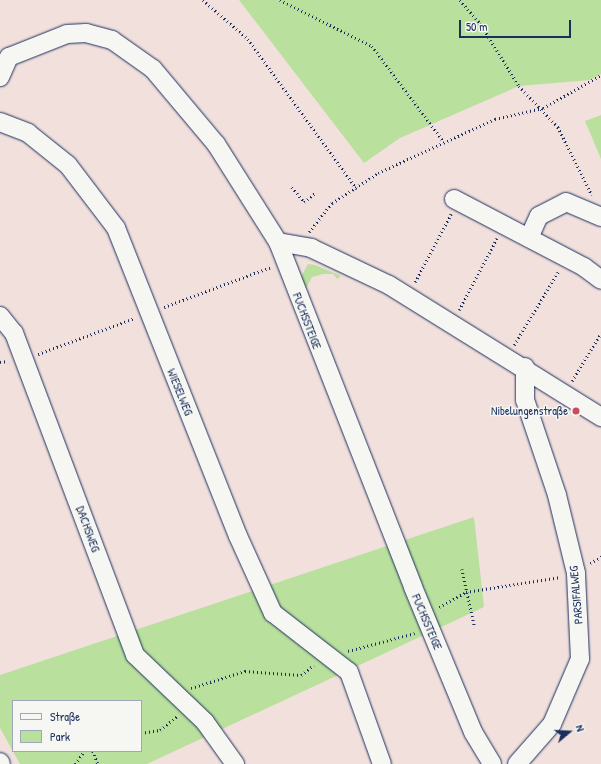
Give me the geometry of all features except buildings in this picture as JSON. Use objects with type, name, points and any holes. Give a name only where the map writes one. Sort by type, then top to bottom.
[{"type":"street","name":"FUCHSSTEIGE","points":[[0,77],[5,54],[66,34],[86,33],[112,40],[157,74],[215,142],[278,242],[473,732],[492,764]]},
{"type":"street","name":"WIESELWEG","points":[[0,122],[28,133],[68,165],[116,228],[238,536],[273,613],[325,657],[349,672],[382,764]]},
{"type":"street","points":[[456,200],[566,257],[601,280]]},
{"type":"street","points":[[528,238],[539,216],[566,202],[601,217]]},
{"type":"street","points":[[278,242],[311,248],[407,296],[451,325],[508,356],[566,392],[601,417]]},
{"type":"street","name":"DACHSWEG","points":[[0,316],[14,333],[134,655],[176,692],[206,722],[235,764]]},
{"type":"street","name":"PARSIFALWEG","points":[[517,764],[552,724],[580,659],[576,573],[557,495],[525,400],[525,367]]},
{"type":"path","points":[[203,0],[248,39],[357,189]]},
{"type":"path","points":[[280,0],[372,46],[444,142]]},
{"type":"path","points":[[460,0],[480,23],[519,86],[543,108],[569,146],[595,200]]},
{"type":"path","points":[[298,246],[332,203],[357,189],[378,172],[495,119],[543,108],[601,75]]},
{"type":"path","points":[[292,187],[304,202],[315,193]]},
{"type":"path","points":[[407,296],[456,200]]},
{"type":"path","points":[[451,325],[504,225]]},
{"type":"path","points":[[508,356],[566,257]]},
{"type":"path","points":[[156,310],[285,262]]},
{"type":"path","points":[[35,356],[130,320]]},
{"type":"path","points":[[566,392],[601,333]]},
{"type":"path","points":[[462,569],[475,628]]},
{"type":"path","points":[[176,692],[245,671],[301,675],[325,657],[428,622],[466,592],[564,576]]},
{"type":"path","points":[[142,733],[160,730],[190,706]]},
{"type":"path","points":[[75,764],[83,752]]},
{"type":"path","points":[[93,752],[98,764]]},
{"type":"green space","points":[[239,0],[601,0],[601,74],[590,80],[519,86],[400,138],[364,163]]},
{"type":"green space","points":[[601,115],[601,159],[585,121]]},
{"type":"green space","points":[[308,264],[315,265],[341,276],[337,279],[333,274],[323,274],[312,277],[304,292],[300,279]]},
{"type":"green space","points":[[474,517],[484,607],[147,764],[20,764],[13,752],[142,752],[142,700],[12,700],[12,750],[0,728],[0,675]]},
{"type":"place","name":"Nibelungenstraße","points":[[576,411]]}]
